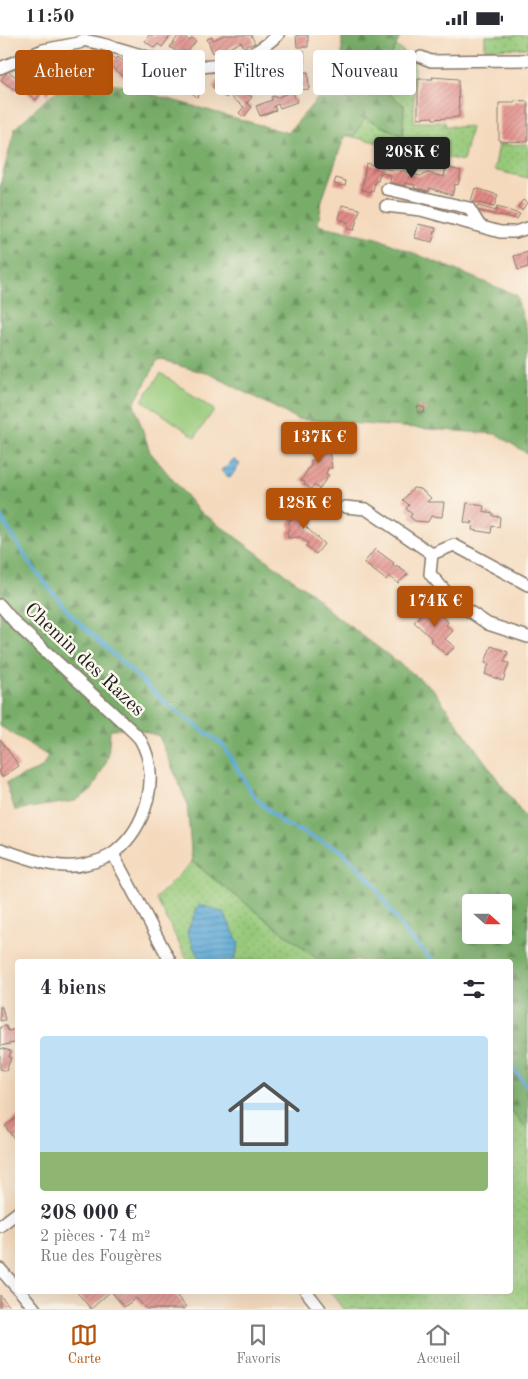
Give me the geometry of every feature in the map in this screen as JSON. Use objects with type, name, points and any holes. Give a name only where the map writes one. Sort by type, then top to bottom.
[{"type":"street","points":[[0,68],[43,50],[78,43],[83,37],[171,62],[194,67],[213,67],[229,64],[262,48],[278,35]]},
{"type":"street","points":[[421,57],[431,61],[528,60]]},
{"type":"street","points":[[387,189],[469,208],[480,226]]},
{"type":"street","points":[[386,206],[420,210],[500,232],[515,232],[528,228]]},
{"type":"street","points":[[345,507],[366,509],[432,554]]},
{"type":"street","points":[[432,554],[454,545],[528,585]]},
{"type":"street","points":[[432,554],[430,574],[454,601],[488,623],[528,637]]},
{"type":"street","name":"Chemin des Razes","points":[[0,605],[17,625],[141,741],[147,758],[150,777],[148,799],[142,818],[130,837],[113,854],[85,865],[64,866],[38,861],[0,849]]},
{"type":"street","points":[[113,854],[169,959]]},
{"type":"street","points":[[0,1226],[15,1214]]},
{"type":"street","points":[[0,1269],[15,1286]]},
{"type":"street","points":[[22,1294],[35,1309]]},
{"type":"street","points":[[308,1294],[320,1309]]},
{"type":"green space","points":[[342,35],[399,35],[394,50],[342,50]]},
{"type":"green space","points":[[528,35],[528,48],[485,49],[485,36]]},
{"type":"green space","points":[[113,83],[123,86],[123,95],[154,95],[288,133],[321,95],[391,95],[404,105],[403,136],[365,118],[353,137],[345,135],[322,200],[318,225],[377,238],[516,295],[528,333],[528,454],[496,434],[297,419],[210,374],[158,360],[134,404],[150,452],[197,509],[313,594],[331,612],[433,689],[528,822],[528,1130],[513,1112],[513,959],[317,959],[192,862],[187,803],[159,736],[128,727],[110,730],[108,758],[92,790],[75,801],[15,810],[6,783],[42,768],[48,756],[0,726],[0,186],[15,128],[51,95],[113,95]]},
{"type":"green space","points":[[391,95],[414,95],[414,122],[445,122],[445,126],[471,127],[463,161],[353,137],[365,118],[403,136],[404,105]]},
{"type":"green space","points":[[528,144],[528,178],[494,170],[499,145]]},
{"type":"green space","points":[[161,373],[214,410],[195,437],[142,400]]},
{"type":"green space","points":[[192,862],[317,959],[187,959],[156,898]]},
{"type":"green space","points":[[513,1112],[528,1130],[528,1309],[343,1309],[332,1294],[513,1294]]},
{"type":"water","points":[[233,459],[240,464],[230,478],[221,471]]},
{"type":"water","points":[[199,904],[224,913],[239,943],[235,959],[199,959],[187,932]]},
{"type":"building","points":[[149,35],[171,35],[162,47],[158,44],[154,48],[145,41]]},
{"type":"building","points":[[179,35],[190,41],[192,38],[196,41],[189,50],[174,50],[170,47]]},
{"type":"building","points":[[224,35],[251,35],[255,43],[244,47],[241,42],[229,48],[230,50],[215,50],[213,53],[207,39],[212,37],[213,40]]},
{"type":"building","points":[[296,35],[308,35],[308,47],[297,47]]},
{"type":"building","points":[[303,51],[304,51],[303,68]]},
{"type":"building","points":[[113,57],[116,59],[118,57],[123,61],[123,76],[113,68]]},
{"type":"building","points":[[8,71],[15,76],[15,90],[1,80]]},
{"type":"building","points":[[303,72],[308,72],[309,89],[303,90]]},
{"type":"building","points":[[432,77],[458,79],[459,117],[418,118],[418,79],[433,79]]},
{"type":"building","points":[[30,95],[40,95],[36,100]]},
{"type":"building","points":[[232,95],[249,95],[252,97],[247,103],[252,107],[244,117],[239,113],[244,107],[231,97]]},
{"type":"building","points":[[283,95],[294,95],[297,102],[280,108],[278,104],[274,106],[276,110],[260,116],[256,106],[272,100],[271,97],[275,96],[276,98]]},
{"type":"building","points":[[514,101],[528,102],[528,142],[499,141],[499,103],[514,103]]},
{"type":"building","points":[[366,163],[392,170],[393,168],[397,169],[401,165],[405,172],[420,176],[428,173],[444,177],[446,167],[461,171],[458,185],[455,184],[452,195],[430,188],[429,191],[414,188],[415,185],[405,183],[404,186],[390,182],[391,175],[380,173],[378,181],[375,181],[373,192],[362,190]]},
{"type":"building","points":[[336,178],[346,181],[345,186],[334,184]]},
{"type":"building","points":[[475,188],[498,195],[494,207],[471,201]]},
{"type":"building","points":[[523,200],[527,203],[522,210],[518,207]]},
{"type":"building","points":[[342,205],[360,209],[354,230],[347,229],[348,222],[339,219]]},
{"type":"building","points":[[478,206],[496,211],[497,207],[520,214],[517,219],[499,216],[476,210]]},
{"type":"building","points":[[418,224],[436,228],[432,242],[415,238]]},
{"type":"building","points":[[528,252],[528,267],[518,270],[514,256]]},
{"type":"building","points":[[418,406],[425,408],[424,413],[417,412]]},
{"type":"building","points":[[330,436],[332,451],[329,451],[332,468],[328,468],[326,474],[329,475],[319,489],[314,485],[311,489],[301,480],[311,465],[311,460],[315,460],[314,454],[316,454],[313,439]]},
{"type":"building","points":[[413,488],[421,489],[431,498],[427,502],[444,502],[442,517],[431,516],[428,522],[415,521],[410,517],[412,514],[406,509],[409,505],[403,500]]},
{"type":"building","points":[[467,503],[484,506],[483,511],[500,517],[499,527],[492,526],[491,533],[472,530],[473,522],[471,521],[471,524],[464,522]]},
{"type":"building","points":[[298,505],[312,516],[306,527],[324,544],[316,554],[306,546],[308,543],[299,537],[288,538],[289,522],[295,513],[292,512]]},
{"type":"building","points":[[375,549],[394,563],[392,565],[396,568],[397,566],[408,574],[398,583],[389,576],[386,580],[364,563]]},
{"type":"building","points":[[423,602],[432,611],[429,614],[432,617],[437,612],[448,622],[446,625],[453,631],[445,639],[455,647],[446,655],[414,622],[420,616],[415,611]]},
{"type":"building","points":[[491,646],[508,652],[504,662],[509,663],[503,681],[485,674],[489,664],[485,663]]},
{"type":"building","points":[[0,739],[19,766],[2,777],[0,774]]},
{"type":"building","points":[[0,1007],[2,1007],[5,1020],[0,1021]]},
{"type":"building","points":[[6,1026],[8,1031],[15,1029],[15,1043],[0,1046],[0,1027]]},
{"type":"building","points":[[0,1048],[11,1051],[9,1057],[11,1058],[6,1071],[0,1069]]},
{"type":"building","points":[[15,1118],[15,1140],[5,1126]]},
{"type":"building","points":[[78,1294],[108,1294],[91,1309]]},
{"type":"building","points":[[113,1294],[175,1294],[186,1307],[183,1309],[146,1309],[136,1298],[124,1307]]},
{"type":"building","points":[[0,1295],[12,1309],[0,1309]]},
{"type":"waterway","points":[[0,516],[31,565],[70,614],[167,704],[223,745],[253,795],[282,823],[341,850],[372,882],[406,934],[431,959]]},
{"type":"waterway","points":[[513,1066],[528,1089]]}]
